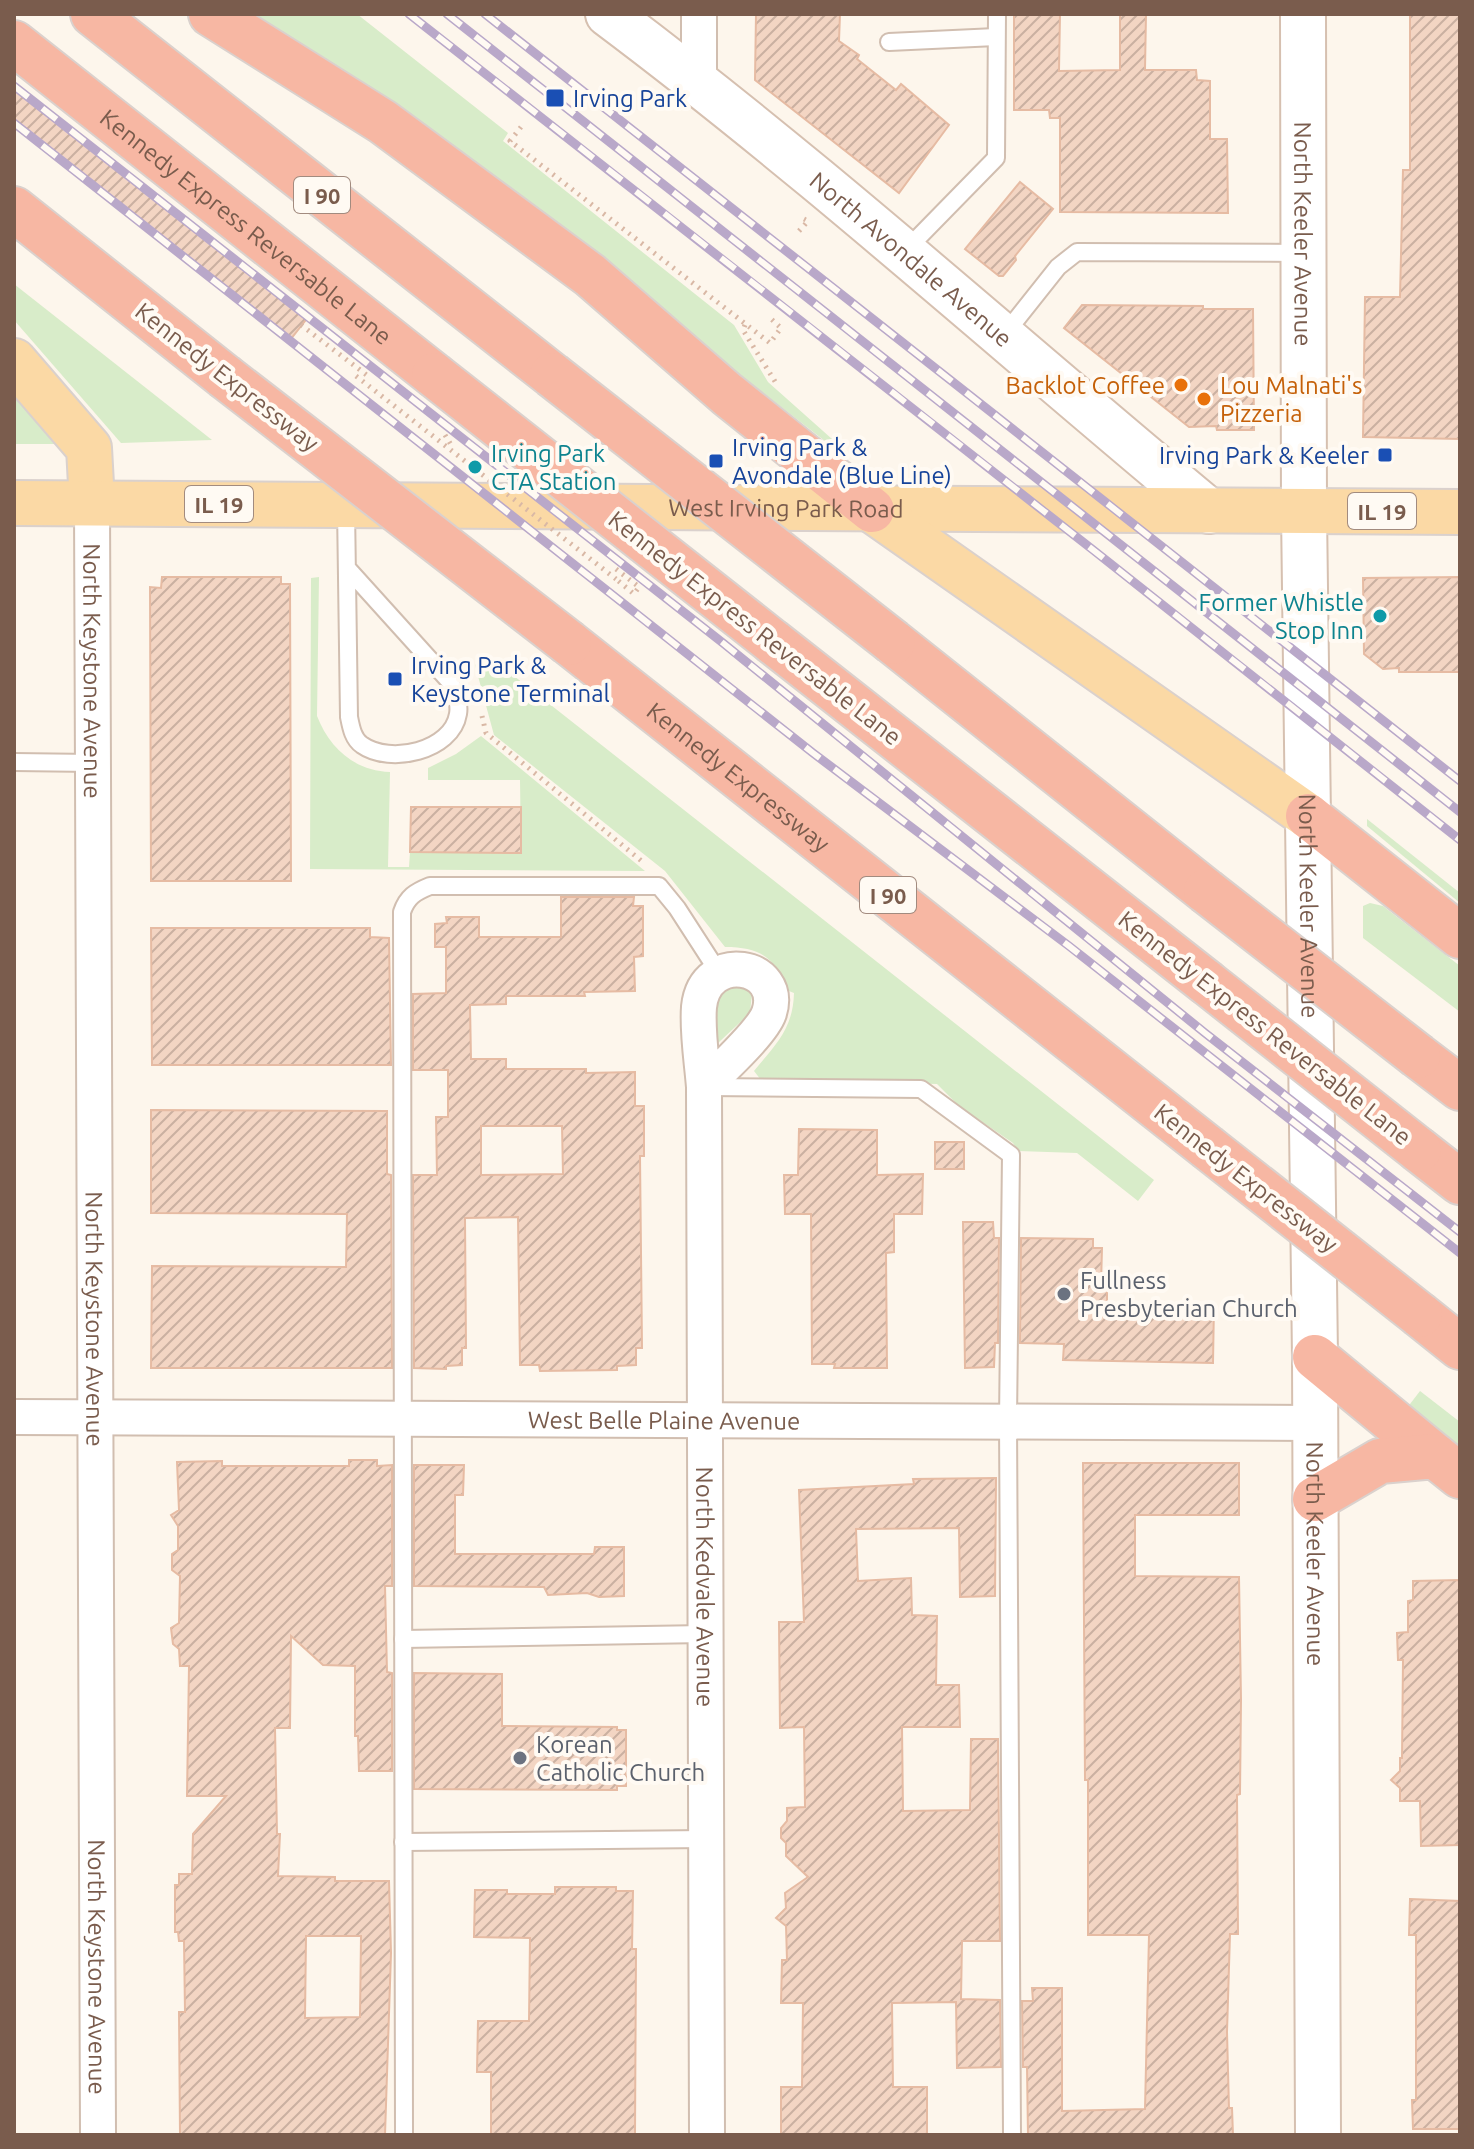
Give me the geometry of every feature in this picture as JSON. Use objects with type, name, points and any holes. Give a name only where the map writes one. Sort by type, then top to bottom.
[{"type":"highway","name":"I 90","points":[[93,14],[1460,1088]]},
{"type":"highway","points":[[211,14],[383,122],[590,275],[727,394],[872,510]]},
{"type":"highway","name":"Kennedy Express Reversable Lane","points":[[14,43],[1460,1182]]},
{"type":"highway","name":"Kennedy Expressway","points":[[14,209],[1460,1347]]},
{"type":"highway","points":[[1308,816],[1460,936]]},
{"type":"highway","points":[[1315,1357],[1447,1466]]},
{"type":"highway","points":[[1315,1499],[1380,1461],[1447,1466]]},
{"type":"main road","points":[[14,361],[89,448],[92,503]]},
{"type":"main road","name":"West Irving Park Road","points":[[14,503],[1460,512]]},
{"type":"main road","points":[[872,510],[1308,816]]},
{"type":"street","name":"North Avondale Avenue","points":[[608,14],[699,83],[904,252],[1209,511]]},
{"type":"street","points":[[699,14],[699,83]]},
{"type":"street","name":"North Keeler Avenue","points":[[1303,14],[1304,512],[1315,1357],[1318,2135]]},
{"type":"street","name":"North Keystone Avenue","points":[[92,503],[98,2135]]},
{"type":"street","points":[[704,1087],[761,1026],[770,1003],[765,983],[753,972],[730,968],[719,973]]},
{"type":"street","name":"North Kedvale Avenue","points":[[707,2135],[704,1087],[699,1005],[706,987],[719,973]]},
{"type":"street","name":"West Belle Plaine Avenue","points":[[14,1417],[1315,1423]]},
{"type":"lane","points":[[904,252],[996,158],[997,14]]},
{"type":"lane","points":[[889,42],[996,37]]},
{"type":"lane","points":[[1003,336],[1058,267],[1077,252],[1303,253]]},
{"type":"lane","points":[[346,506],[349,717],[353,733],[360,744],[379,753],[409,752],[445,738],[458,714],[458,701],[451,683],[348,569]]},
{"type":"lane","points":[[14,762],[93,763]]},
{"type":"lane","points":[[404,2135],[402,912],[406,901],[430,886],[659,886],[719,973]]},
{"type":"lane","points":[[704,1087],[921,1089],[1011,1155],[1008,1421],[1012,2135]]},
{"type":"lane","points":[[403,1639],[705,1634]]},
{"type":"lane","points":[[403,1842],[706,1839]]},
{"type":"path","points":[[521,127],[510,141],[770,343],[781,328],[769,317]]},
{"type":"path","points":[[798,214],[808,221],[799,231]]},
{"type":"path","points":[[301,325],[368,376]]},
{"type":"path","points":[[745,325],[743,330],[774,382],[784,391]]},
{"type":"path","points":[[356,376],[634,594],[639,587],[621,573]]},
{"type":"path","points":[[445,435],[453,448]]},
{"type":"path","points":[[480,708],[486,733],[657,873],[659,886]]},
{"type":"green space","points":[[245,14],[357,14],[508,133],[503,141],[734,325],[768,382],[841,447],[830,445],[671,321]]},
{"type":"green space","points":[[14,284],[212,440],[121,443],[14,320]]},
{"type":"green space","points":[[14,391],[58,444],[14,444]]},
{"type":"green space","points":[[319,577],[317,716],[328,738],[344,755],[365,767],[390,772],[388,867],[409,867],[410,852],[521,853],[520,780],[428,780],[428,768],[456,754],[481,736],[645,871],[310,869],[311,578]]},
{"type":"green space","points":[[486,654],[1154,1180],[1138,1201],[1077,1153],[1018,1151],[1013,1143],[959,1106],[937,1084],[761,1080],[754,1071],[787,1026],[794,993],[789,991],[778,970],[765,957],[748,949],[725,947],[665,871],[494,735],[475,665]]},
{"type":"green space","points":[[1367,819],[1460,893],[1460,903],[1367,826]]},
{"type":"green space","points":[[1370,903],[1383,906],[1460,966],[1460,1012],[1363,938],[1363,906]]},
{"type":"green space","points":[[745,985],[752,993],[750,1013],[717,1044],[716,995],[722,987]]},
{"type":"green space","points":[[1420,1391],[1460,1422],[1460,1450],[1407,1408]]},
{"type":"building","points":[[756,14],[840,14],[839,41],[859,55],[857,59],[896,90],[901,84],[949,125],[899,193],[755,80]]},
{"type":"building","points":[[1014,14],[1060,14],[1059,71],[1120,70],[1120,14],[1146,14],[1145,70],[1196,70],[1197,80],[1210,81],[1210,139],[1227,139],[1228,213],[1060,212],[1060,118],[1050,118],[1049,110],[1014,110]]},
{"type":"building","points":[[1410,14],[1460,14],[1460,439],[1363,437],[1365,297],[1400,297],[1403,170],[1410,170]]},
{"type":"building","points":[[14,84],[309,316],[290,340],[14,124]]},
{"type":"building","points":[[1020,182],[1053,209],[1015,256],[1016,260],[1003,276],[999,276],[965,249]]},
{"type":"building","points":[[1082,305],[1253,309],[1254,430],[1189,427],[1064,328]]},
{"type":"building","points":[[162,577],[281,577],[281,584],[290,584],[291,881],[151,881],[150,587],[161,588]]},
{"type":"building","points":[[1460,577],[1460,672],[1383,669],[1364,654],[1363,578]]},
{"type":"building","points":[[411,807],[521,807],[521,853],[410,852]]},
{"type":"building","points":[[561,897],[634,897],[633,906],[643,906],[643,956],[634,957],[635,991],[584,992],[585,996],[506,996],[506,1004],[470,1005],[471,1059],[506,1059],[506,1069],[635,1072],[635,1106],[644,1106],[644,1156],[640,1156],[642,1348],[636,1348],[636,1365],[617,1366],[617,1370],[540,1371],[539,1365],[520,1365],[518,1217],[465,1218],[466,1348],[462,1348],[462,1365],[446,1366],[446,1369],[414,1368],[413,1175],[437,1175],[436,1117],[448,1117],[448,1070],[413,1070],[413,994],[446,993],[446,947],[435,947],[435,924],[447,923],[446,917],[479,917],[479,937],[561,937]],"holes":[[[481,1126],[562,1126],[563,1174],[481,1175]]]},
{"type":"building","points":[[151,928],[370,928],[370,937],[389,938],[391,1065],[152,1065]]},
{"type":"building","points":[[151,1110],[387,1111],[387,1174],[391,1175],[392,1368],[151,1368],[152,1266],[346,1267],[347,1214],[151,1213]]},
{"type":"building","points":[[799,1129],[877,1130],[877,1175],[923,1174],[922,1214],[894,1214],[894,1252],[886,1253],[887,1368],[834,1368],[835,1364],[812,1364],[811,1214],[785,1214],[784,1175],[798,1175]]},
{"type":"building","points":[[935,1142],[964,1142],[964,1169],[935,1169]]},
{"type":"building","points":[[963,1222],[993,1222],[994,1238],[999,1238],[998,1343],[995,1343],[994,1367],[965,1368]]},
{"type":"building","name":"Fullness Presbyterian Church","points":[[1021,1238],[1093,1239],[1093,1248],[1102,1248],[1101,1285],[1107,1285],[1107,1303],[1214,1304],[1213,1363],[1063,1360],[1064,1344],[1020,1343]]},
{"type":"building","points":[[349,1460],[377,1460],[377,1466],[392,1465],[392,1586],[385,1586],[387,1672],[392,1673],[392,1771],[359,1771],[358,1736],[355,1736],[355,1666],[323,1665],[291,1636],[290,1728],[275,1728],[277,1834],[280,1834],[278,1876],[335,1877],[335,1881],[389,1881],[391,1953],[385,2135],[180,2135],[179,2012],[185,2012],[184,1941],[179,1941],[178,1932],[175,1932],[175,1885],[179,1885],[179,1874],[192,1874],[193,1834],[226,1796],[187,1796],[189,1666],[180,1666],[179,1649],[173,1644],[171,1628],[179,1623],[180,1576],[172,1570],[172,1554],[178,1550],[178,1526],[171,1515],[179,1510],[177,1462],[222,1461],[222,1466],[349,1466]],"holes":[[[306,1936],[361,1936],[360,2017],[305,2018]]]},
{"type":"building","points":[[1083,1463],[1239,1463],[1239,1515],[1135,1515],[1135,1576],[1239,1577],[1238,1934],[1230,1934],[1227,2032],[1229,2108],[1232,2108],[1233,2135],[1028,2135],[1022,2001],[1033,2001],[1032,1988],[1062,1988],[1062,2111],[1145,2109],[1149,1935],[1088,1935]]},
{"type":"building","points":[[414,1465],[464,1465],[463,1495],[455,1495],[455,1554],[594,1554],[595,1547],[624,1547],[624,1596],[599,1597],[587,1593],[548,1595],[544,1587],[414,1586]]},
{"type":"building","points":[[996,1478],[995,1596],[960,1597],[959,1528],[856,1529],[858,1581],[911,1578],[912,1615],[937,1616],[936,1685],[959,1685],[960,1727],[902,1727],[903,1811],[970,1810],[971,1739],[998,1739],[1000,1941],[962,1941],[961,1999],[1000,2000],[1001,2067],[957,2068],[956,2002],[892,2003],[893,2087],[927,2087],[927,2135],[781,2135],[781,2087],[802,2087],[803,2003],[781,2003],[782,1960],[787,1960],[786,1926],[776,1918],[786,1908],[785,1893],[808,1877],[786,1856],[786,1843],[781,1838],[781,1828],[787,1821],[787,1808],[805,1807],[804,1727],[780,1728],[779,1622],[804,1622],[799,1490],[914,1484],[913,1479]]},
{"type":"building","points":[[1460,1580],[1460,1845],[1421,1846],[1420,1801],[1400,1801],[1400,1788],[1391,1780],[1400,1771],[1402,1758],[1403,1660],[1398,1660],[1397,1633],[1408,1632],[1408,1601],[1413,1600],[1413,1581]]},
{"type":"building","name":"Korean Catholic Church","points":[[414,1673],[502,1674],[502,1726],[617,1727],[617,1730],[626,1730],[626,1786],[617,1786],[617,1790],[414,1789]]},
{"type":"building","points":[[555,1887],[616,1887],[616,1891],[633,1891],[632,1949],[636,1949],[635,2135],[491,2135],[491,2072],[477,2072],[478,2021],[529,2021],[530,1938],[474,1937],[475,1890],[555,1894]]},
{"type":"building","points":[[1410,1899],[1460,1901],[1460,2129],[1413,2129],[1412,2100],[1416,2100],[1416,1935],[1409,1935]]},
{"type":"railway","points":[[409,14],[1460,840]]},
{"type":"railway","points":[[447,14],[1460,812]]},
{"type":"railway","points":[[485,14],[1460,781]]},
{"type":"railway","points":[[14,86],[723,643],[1205,1033],[1460,1232]]},
{"type":"railway","points":[[14,123],[813,753],[1069,946],[1460,1253]]},
{"type":"place","name":"Irving Park","points":[[555,98]]},
{"type":"place","name":"Backlot Coffee","points":[[1181,385]]},
{"type":"place","name":"Lou Malnati's Pizzeria","points":[[1204,399]]},
{"type":"place","name":"Irving Park & Keeler","points":[[1385,455]]},
{"type":"place","name":"Irving Park & Avondale (Blue Line)","points":[[716,461]]},
{"type":"place","name":"Irving Park CTA Station","points":[[475,467]]},
{"type":"place","name":"Former Whistle Stop Inn","points":[[1380,616]]},
{"type":"place","name":"Irving Park & Keystone Terminal","points":[[395,679]]},
{"type":"place","name":"Fullness Presbyterian Church","points":[[1064,1294]]},
{"type":"place","name":"Korean Catholic Church","points":[[520,1758]]}]
